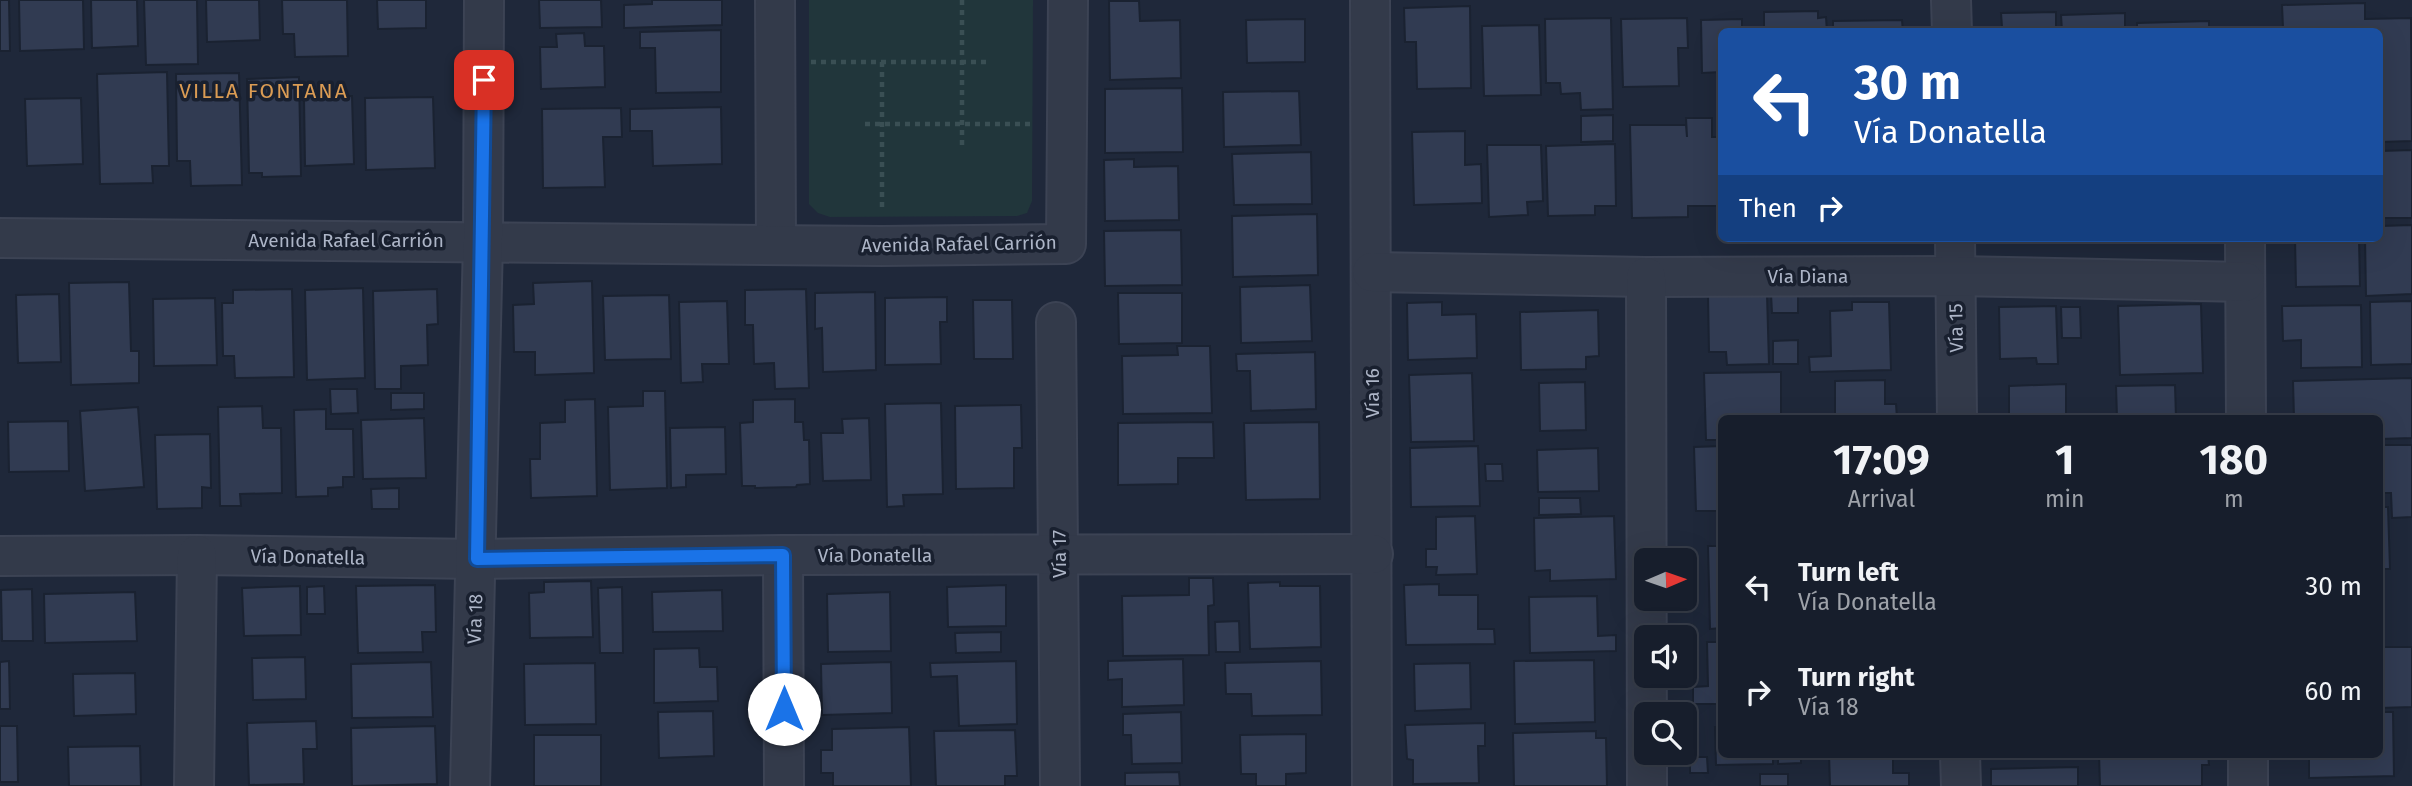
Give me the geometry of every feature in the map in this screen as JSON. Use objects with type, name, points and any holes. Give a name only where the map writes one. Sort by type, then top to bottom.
[{"type":"street","name":"Vía 18","points":[[470,786],[483,241],[484,0]]},
{"type":"street","points":[[775,0],[776,245]]},
{"type":"street","name":"Avenida Rafael Carrión","points":[[0,238],[883,246],[1066,244],[1068,0]]},
{"type":"street","name":"Vía 16","points":[[1370,0],[1372,786]]},
{"type":"street","points":[[1951,0],[1952,28]]},
{"type":"street","name":"Vía 15","points":[[1955,242],[1957,415]]},
{"type":"street","points":[[2245,242],[2246,415]]},
{"type":"street","name":"Vía Diana","points":[[1372,272],[1646,277],[1955,276],[2245,282]]},
{"type":"street","points":[[1646,277],[1647,786]]},
{"type":"street","name":"Vía 17","points":[[1056,322],[1060,786]]},
{"type":"street","name":"Vía Donatella","points":[[0,556],[197,555],[477,559],[783,555],[1373,554]]},
{"type":"street","points":[[194,786],[197,555]]},
{"type":"street","points":[[783,555],[784,786]]},
{"type":"street","points":[[1960,758],[1961,786]]},
{"type":"street","points":[[2248,758],[2248,786]]},
{"type":"path","points":[[962,0],[962,145]]},
{"type":"path","points":[[775,62],[986,62]]},
{"type":"path","points":[[882,62],[883,246]]},
{"type":"path","points":[[865,124],[1067,123]]},
{"type":"green space","points":[[809,0],[1033,0],[1032,201],[1027,213],[1017,216],[830,217],[818,213],[809,204]]},
{"type":"building","points":[[0,0],[9,0],[10,51],[0,51]]},
{"type":"building","points":[[19,0],[83,0],[84,49],[20,51]]},
{"type":"building","points":[[91,0],[137,0],[138,46],[92,48]]},
{"type":"building","points":[[144,0],[197,0],[198,64],[146,65]]},
{"type":"building","points":[[206,0],[259,0],[260,40],[207,42]]},
{"type":"building","points":[[282,0],[347,0],[348,56],[295,57],[294,34],[283,34]]},
{"type":"building","points":[[377,0],[426,0],[426,28],[378,29]]},
{"type":"building","points":[[539,0],[601,0],[602,27],[540,28]]},
{"type":"building","points":[[652,0],[722,0],[722,25],[624,28],[624,5],[652,4]]},
{"type":"building","points":[[1109,1],[1139,1],[1140,21],[1180,20],[1181,78],[1110,80]]},
{"type":"building","points":[[2365,3],[2365,19],[2411,18],[2412,141],[2383,142],[2383,28],[2283,28],[2282,5]]},
{"type":"building","points":[[1470,6],[1471,88],[1417,89],[1416,42],[1405,42],[1404,8]]},
{"type":"building","points":[[1818,11],[1818,18],[1826,17],[1827,28],[1764,28],[1764,12]]},
{"type":"building","points":[[2056,12],[2056,28],[1987,28],[2002,27],[2001,13]]},
{"type":"building","points":[[2125,13],[2125,28],[2062,28],[2061,15]]},
{"type":"building","points":[[1611,18],[1613,109],[1581,110],[1580,93],[1561,94],[1560,83],[1546,83],[1545,19]]},
{"type":"building","points":[[1687,18],[1688,48],[1678,48],[1679,86],[1623,87],[1621,19]]},
{"type":"building","points":[[1305,19],[1305,62],[1247,63],[1246,20]]},
{"type":"building","points":[[1742,19],[1742,28],[1718,28],[1718,72],[1702,73],[1701,20]]},
{"type":"building","points":[[1902,20],[1903,28],[1833,28],[1833,21]]},
{"type":"building","points":[[2209,21],[2209,28],[2137,28],[2137,23]]},
{"type":"building","points":[[1539,25],[1541,95],[1484,96],[1482,26]]},
{"type":"building","points":[[721,30],[721,92],[656,93],[655,48],[640,48],[640,32]]},
{"type":"building","points":[[584,33],[585,46],[604,46],[605,87],[541,89],[540,47],[557,47],[556,34]]},
{"type":"building","points":[[167,72],[169,166],[152,166],[153,183],[100,184],[97,74]]},
{"type":"building","points":[[239,73],[242,185],[191,186],[190,161],[177,161],[176,74]]},
{"type":"building","points":[[299,77],[301,176],[262,177],[262,173],[249,173],[247,79]]},
{"type":"building","points":[[1182,88],[1183,152],[1105,153],[1105,89]]},
{"type":"building","points":[[1299,91],[1301,145],[1224,147],[1223,92]]},
{"type":"building","points":[[352,96],[354,164],[305,166],[304,97]]},
{"type":"building","points":[[433,97],[435,168],[366,170],[365,98]]},
{"type":"building","points":[[81,98],[83,164],[27,166],[25,99]]},
{"type":"building","points":[[721,107],[722,164],[653,166],[652,131],[630,131],[630,109]]},
{"type":"building","points":[[621,108],[622,137],[603,137],[605,187],[543,188],[542,109]]},
{"type":"building","points":[[1613,115],[1613,141],[1581,142],[1581,116]]},
{"type":"building","points":[[1686,118],[1712,118],[1712,137],[1718,137],[1718,206],[1688,206],[1688,217],[1632,218],[1630,125],[1686,125],[1687,137]]},
{"type":"building","points":[[1465,131],[1465,165],[1481,164],[1482,203],[1414,205],[1412,132]]},
{"type":"building","points":[[1615,144],[1616,206],[1595,206],[1595,215],[1548,216],[1546,146]]},
{"type":"building","points":[[1487,145],[1541,145],[1543,201],[1527,202],[1528,215],[1489,217]]},
{"type":"building","points":[[2412,150],[2412,218],[2383,218],[2383,151]]},
{"type":"building","points":[[1311,152],[1312,204],[1234,205],[1232,154]]},
{"type":"building","points":[[1134,159],[1134,167],[1178,166],[1179,220],[1105,221],[1104,160]]},
{"type":"building","points":[[1317,214],[1318,275],[1233,277],[1232,216]]},
{"type":"building","points":[[2412,225],[2412,294],[2366,296],[2365,242],[2383,242],[2383,226]]},
{"type":"building","points":[[1181,230],[1182,285],[1105,286],[1104,231]]},
{"type":"building","points":[[2295,242],[2359,242],[2360,286],[2296,287]]},
{"type":"building","points":[[592,281],[594,373],[535,375],[535,352],[514,352],[513,305],[534,304],[533,283]]},
{"type":"building","points":[[129,282],[131,351],[139,351],[139,383],[71,385],[69,283]]},
{"type":"building","points":[[1310,285],[1312,341],[1241,343],[1240,287]]},
{"type":"building","points":[[363,288],[365,378],[307,380],[305,290]]},
{"type":"building","points":[[292,289],[294,377],[235,378],[234,356],[223,356],[222,303],[233,303],[233,290]]},
{"type":"building","points":[[437,289],[438,324],[427,325],[428,365],[401,366],[401,389],[375,389],[373,291]]},
{"type":"building","points":[[806,289],[809,388],[775,389],[774,363],[754,364],[753,325],[745,325],[745,290]]},
{"type":"building","points":[[875,292],[876,370],[823,372],[822,328],[815,329],[815,293]]},
{"type":"building","points":[[1118,293],[1182,293],[1182,343],[1119,344]]},
{"type":"building","points":[[59,294],[61,362],[18,363],[16,295]]},
{"type":"building","points":[[1767,294],[1769,364],[1727,365],[1726,352],[1709,352],[1708,295]]},
{"type":"building","points":[[1771,294],[1798,294],[1798,313],[1772,313]]},
{"type":"building","points":[[669,295],[671,359],[605,360],[603,296]]},
{"type":"building","points":[[947,297],[947,322],[940,322],[941,364],[885,365],[885,298]]},
{"type":"building","points":[[215,298],[217,365],[154,366],[153,299]]},
{"type":"building","points":[[973,300],[1012,300],[1013,359],[974,359]]},
{"type":"building","points":[[727,301],[729,364],[702,364],[703,382],[681,383],[679,302]]},
{"type":"building","points":[[2412,301],[2412,364],[2371,365],[2370,302]]},
{"type":"building","points":[[1442,302],[1442,315],[1476,314],[1477,358],[1408,360],[1407,303]]},
{"type":"building","points":[[1852,302],[1889,302],[1891,370],[1810,372],[1809,357],[1831,356],[1830,311],[1852,310]]},
{"type":"building","points":[[2201,304],[2203,373],[2120,375],[2118,306]]},
{"type":"building","points":[[2361,305],[2362,367],[2301,368],[2301,340],[2283,341],[2282,306]]},
{"type":"building","points":[[2056,306],[2058,364],[2037,364],[2036,358],[2000,359],[1999,307]]},
{"type":"building","points":[[2061,307],[2080,307],[2081,338],[2062,338]]},
{"type":"building","points":[[1598,310],[1599,356],[1586,357],[1586,369],[1521,370],[1520,312]]},
{"type":"building","points":[[1798,340],[1798,364],[1773,364],[1773,341]]},
{"type":"building","points":[[1177,346],[1210,346],[1212,413],[1123,414],[1122,356],[1178,355]]},
{"type":"building","points":[[1315,352],[1316,409],[1251,411],[1250,371],[1237,371],[1236,354]]},
{"type":"building","points":[[1781,372],[1781,415],[1718,415],[1718,440],[1706,440],[1704,373]]},
{"type":"building","points":[[1472,373],[1474,441],[1411,442],[1409,375]]},
{"type":"building","points":[[2412,378],[2412,438],[2383,439],[2383,415],[2294,415],[2293,381]]},
{"type":"building","points":[[1885,380],[1885,404],[1896,404],[1897,415],[1835,415],[1835,381]]},
{"type":"building","points":[[1585,382],[1586,430],[1540,431],[1539,383]]},
{"type":"building","points":[[2066,384],[2066,415],[2009,415],[2009,386]]},
{"type":"building","points":[[2175,385],[2176,415],[2117,415],[2116,386]]},
{"type":"building","points":[[330,389],[357,389],[358,413],[331,414]]},
{"type":"building","points":[[643,391],[665,391],[667,488],[610,490],[608,407],[643,406]]},
{"type":"building","points":[[391,393],[424,393],[424,409],[391,410]]},
{"type":"building","points":[[595,399],[597,496],[531,498],[530,459],[540,459],[540,423],[565,422],[565,400]]},
{"type":"building","points":[[795,399],[795,422],[803,422],[804,440],[809,440],[810,484],[796,487],[742,486],[740,423],[753,422],[753,400]]},
{"type":"building","points":[[941,403],[943,494],[903,495],[904,506],[887,507],[885,404]]},
{"type":"building","points":[[1021,405],[1022,448],[1014,448],[1014,488],[956,489],[955,406]]},
{"type":"building","points":[[262,406],[263,428],[281,428],[282,493],[240,494],[241,506],[220,506],[218,407]]},
{"type":"building","points":[[138,407],[144,487],[85,491],[80,411]]},
{"type":"building","points":[[326,409],[326,429],[353,429],[354,477],[343,477],[343,487],[328,488],[328,496],[296,497],[294,410]]},
{"type":"building","points":[[424,418],[426,478],[363,479],[361,420]]},
{"type":"building","points":[[869,418],[871,480],[823,481],[821,433],[843,433],[842,419]]},
{"type":"building","points":[[68,421],[69,471],[9,472],[8,422]]},
{"type":"building","points":[[1213,422],[1214,458],[1178,458],[1178,484],[1118,485],[1118,423]]},
{"type":"building","points":[[1319,422],[1320,499],[1246,500],[1244,423]]},
{"type":"building","points":[[725,427],[726,474],[686,475],[686,487],[671,488],[670,428]]},
{"type":"building","points":[[210,434],[211,488],[202,487],[202,508],[157,509],[155,435]]},
{"type":"building","points":[[2383,445],[2412,445],[2412,517],[2392,518],[2391,493],[2383,493]]},
{"type":"building","points":[[1478,446],[1480,506],[1411,507],[1410,448]]},
{"type":"building","points":[[1718,446],[1718,511],[1696,511],[1694,447]]},
{"type":"building","points":[[1598,448],[1599,491],[1538,492],[1537,450]]},
{"type":"building","points":[[1485,464],[1502,464],[1503,481],[1486,481]]},
{"type":"building","points":[[399,488],[399,509],[372,509],[371,489]]},
{"type":"building","points":[[1539,498],[1580,498],[1581,514],[1539,515]]},
{"type":"building","points":[[2383,507],[2388,507],[2390,569],[2383,569]]},
{"type":"building","points":[[1475,516],[1477,574],[1436,575],[1437,567],[1426,567],[1426,549],[1436,549],[1436,517]]},
{"type":"building","points":[[1614,516],[1616,579],[1550,581],[1550,570],[1535,571],[1534,518]]},
{"type":"building","points":[[1708,546],[1718,546],[1718,628],[1710,629]]},
{"type":"building","points":[[1189,578],[1213,578],[1214,605],[1208,606],[1209,655],[1123,656],[1122,596],[1189,595]]},
{"type":"building","points":[[591,581],[593,637],[530,638],[529,593],[544,592],[544,582]]},
{"type":"building","points":[[1280,582],[1280,586],[1320,586],[1321,647],[1250,649],[1248,583]]},
{"type":"building","points":[[1439,584],[1439,595],[1478,595],[1478,629],[1494,629],[1495,644],[1406,645],[1404,585]]},
{"type":"building","points":[[435,585],[436,632],[422,632],[423,652],[358,653],[356,586]]},
{"type":"building","points":[[1006,585],[1006,626],[948,627],[947,587]]},
{"type":"building","points":[[300,586],[301,635],[244,636],[242,588]]},
{"type":"building","points":[[324,586],[325,614],[307,614],[307,587]]},
{"type":"building","points":[[622,587],[623,653],[600,653],[598,588]]},
{"type":"building","points":[[32,589],[33,641],[2,641],[1,590]]},
{"type":"building","points":[[722,590],[723,631],[653,632],[652,592]]},
{"type":"building","points":[[135,592],[137,641],[45,643],[44,594]]},
{"type":"building","points":[[890,592],[891,651],[828,652],[827,594]]},
{"type":"building","points":[[1597,596],[1598,636],[1616,635],[1616,651],[1530,653],[1529,597]]},
{"type":"building","points":[[1239,621],[1240,652],[1216,652],[1215,622]]},
{"type":"building","points":[[1001,632],[1001,652],[956,653],[955,633]]},
{"type":"building","points":[[1707,642],[1718,642],[1718,704],[1693,702],[1693,688],[1708,686]]},
{"type":"building","points":[[2383,647],[2412,647],[2412,707],[2383,708]]},
{"type":"building","points":[[699,648],[700,667],[717,667],[718,701],[654,703],[654,649]]},
{"type":"building","points":[[305,657],[306,699],[253,700],[252,658]]},
{"type":"building","points":[[1183,659],[1184,705],[1122,707],[1122,679],[1108,680],[1108,661]]},
{"type":"building","points":[[1594,660],[1595,722],[1515,724],[1514,661]]},
{"type":"building","points":[[9,661],[10,709],[0,709],[0,662]]},
{"type":"building","points":[[1016,661],[1017,724],[959,726],[957,676],[931,677],[930,663]]},
{"type":"building","points":[[1321,661],[1322,715],[1252,716],[1251,694],[1226,694],[1225,663]]},
{"type":"building","points":[[431,662],[433,717],[352,718],[351,664]]},
{"type":"building","points":[[891,662],[892,713],[822,715],[821,664]]},
{"type":"building","points":[[595,663],[596,724],[525,725],[524,664]]},
{"type":"building","points":[[1470,663],[1471,709],[1415,711],[1414,664]]},
{"type":"building","points":[[135,673],[136,714],[74,716],[73,674]]},
{"type":"building","points":[[713,711],[714,756],[659,758],[658,712]]},
{"type":"building","points":[[1181,712],[1182,763],[1132,764],[1131,735],[1123,735],[1123,714]]},
{"type":"building","points":[[2383,712],[2393,712],[2394,776],[2309,778],[2309,758],[2383,758]]},
{"type":"building","points":[[316,721],[317,749],[303,749],[304,784],[249,785],[247,723]]},
{"type":"building","points":[[1485,723],[1485,746],[1478,746],[1479,783],[1413,784],[1413,760],[1407,759],[1405,725]]},
{"type":"building","points":[[0,726],[17,726],[18,782],[0,782]]},
{"type":"building","points":[[435,726],[437,784],[352,786],[351,728]]},
{"type":"building","points":[[909,727],[911,786],[833,786],[833,773],[821,773],[821,750],[832,750],[832,729]]},
{"type":"building","points":[[1715,727],[1718,727],[1718,758],[1773,758],[1773,764],[1716,765]]},
{"type":"building","points":[[1015,730],[1017,776],[1005,776],[1005,786],[936,786],[934,731]]},
{"type":"building","points":[[1596,731],[1596,738],[1606,738],[1607,786],[1514,786],[1513,733]]},
{"type":"building","points":[[1306,734],[1306,773],[1286,774],[1286,786],[1256,786],[1256,774],[1241,774],[1240,735]]},
{"type":"building","points":[[534,735],[601,735],[601,786],[534,786]]},
{"type":"building","points":[[140,746],[141,786],[69,786],[68,747]]},
{"type":"building","points":[[1697,757],[1707,757],[1708,773],[1690,773],[1690,765],[1697,765]]},
{"type":"building","points":[[1778,758],[1801,758],[1801,763],[1778,764]]},
{"type":"building","points":[[1829,758],[1893,758],[1893,773],[1909,773],[1909,786],[1830,786]]},
{"type":"building","points":[[2099,758],[2208,758],[2209,765],[2202,765],[2202,786],[2100,786]]},
{"type":"building","points":[[2078,767],[2078,786],[1991,786],[1991,769]]},
{"type":"building","points":[[1179,772],[1180,786],[1125,786],[1125,773]]},
{"type":"building","points":[[1760,774],[1788,774],[1788,786],[1760,786]]},
{"type":"district","name":"VILLA FONTANA","points":[[264,91]]},
{"type":"route","points":[[484,80],[477,559],[783,555],[784,709]]}]
